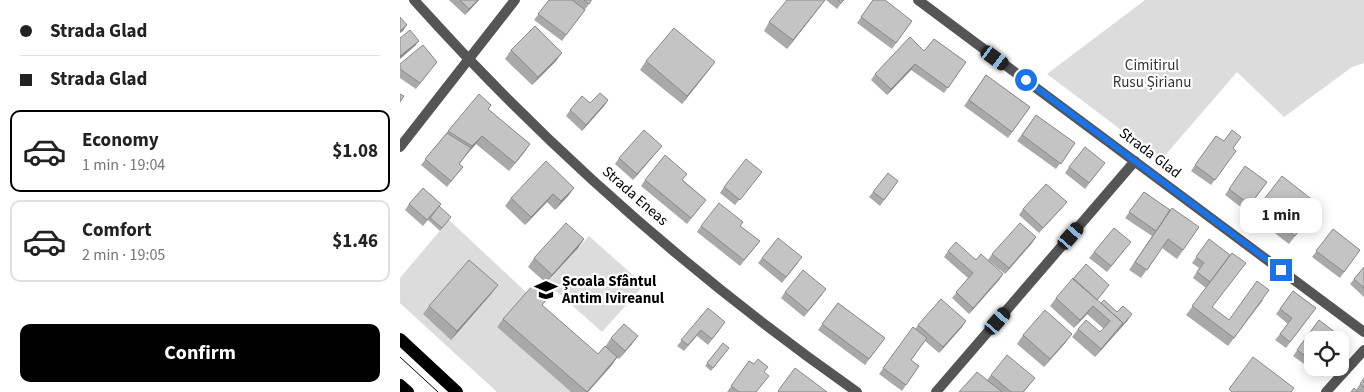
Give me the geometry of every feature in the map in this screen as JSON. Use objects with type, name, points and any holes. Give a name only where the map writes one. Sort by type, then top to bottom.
[{"type":"main road","points":[[400,339],[457,392]]},
{"type":"main road","points":[[400,385],[408,392]]},
{"type":"street","name":"Strada Eneas","points":[[414,0],[469,60],[560,150],[682,257],[792,346],[857,392]]},
{"type":"street","points":[[400,147],[515,0]]},
{"type":"street","name":"Strada Glad","points":[[918,0],[1364,332]]},
{"type":"street","points":[[936,392],[1135,161]]},
{"type":"street","points":[[1326,392],[1364,350]]},
{"type":"green space","name":"Cimitirul Rusu Șirianu","points":[[1145,0],[1364,0],[1364,63],[1352,67],[1284,117],[1237,72],[1161,160],[1047,74]]},
{"type":"green space","points":[[449,220],[527,293],[497,327],[571,392],[497,392],[400,303],[400,278]]},
{"type":"green space","points":[[589,236],[644,285],[602,332],[547,283]]},
{"type":"building","points":[[460,0],[478,0],[469,9]]},
{"type":"building","points":[[549,0],[572,0],[585,10],[566,35],[538,14]]},
{"type":"building","points":[[787,0],[825,0],[793,40],[769,22]]},
{"type":"building","points":[[873,0],[885,0],[912,21],[896,43],[861,17]]},
{"type":"building","points":[[400,17],[407,25],[400,31]]},
{"type":"building","points":[[535,26],[562,53],[538,77],[511,50]]},
{"type":"building","points":[[674,28],[715,62],[687,96],[646,61]]},
{"type":"building","points":[[410,30],[419,41],[400,56],[400,38]]},
{"type":"building","points":[[910,37],[924,51],[934,39],[966,62],[948,88],[915,64],[891,89],[875,74]]},
{"type":"building","points":[[423,45],[437,62],[420,83],[400,69],[400,64]]},
{"type":"building","points":[[986,75],[1030,107],[1012,132],[969,100]]},
{"type":"building","points":[[600,93],[608,100],[586,125],[570,110],[582,96],[590,103]]},
{"type":"building","points":[[400,94],[404,96],[400,102]]},
{"type":"building","points":[[479,94],[491,105],[488,109],[530,144],[515,163],[482,136],[472,146],[448,131]]},
{"type":"building","points":[[1036,115],[1075,143],[1061,164],[1022,135]]},
{"type":"building","points":[[644,130],[662,146],[637,174],[619,158]]},
{"type":"building","points":[[1232,130],[1241,137],[1233,148],[1236,151],[1215,180],[1195,165],[1216,136],[1224,141]]},
{"type":"building","points":[[447,133],[471,148],[459,164],[463,167],[451,181],[425,159]]},
{"type":"building","points":[[1085,147],[1105,163],[1089,183],[1069,167]]},
{"type":"building","points":[[665,155],[687,174],[682,180],[706,200],[691,218],[645,180]]},
{"type":"building","points":[[746,159],[762,172],[740,200],[724,187]]},
{"type":"building","points":[[546,161],[574,188],[561,201],[553,194],[531,217],[511,198]]},
{"type":"building","points":[[1245,166],[1267,182],[1250,205],[1229,189]]},
{"type":"building","points":[[888,173],[898,181],[884,200],[873,192]]},
{"type":"building","points":[[1282,176],[1319,205],[1295,236],[1258,207]]},
{"type":"building","points":[[1046,184],[1067,202],[1043,228],[1023,209]]},
{"type":"building","points":[[423,188],[441,204],[427,220],[409,204]]},
{"type":"building","points":[[1144,192],[1170,210],[1156,231],[1129,212]]},
{"type":"building","points":[[719,203],[743,222],[740,226],[760,241],[744,260],[701,226]]},
{"type":"building","points":[[439,206],[451,217],[442,228],[430,218]]},
{"type":"building","points":[[1172,208],[1199,227],[1183,250],[1168,239],[1147,270],[1135,262]]},
{"type":"building","points":[[566,223],[584,239],[552,275],[534,258]]},
{"type":"building","points":[[1020,223],[1036,237],[1009,268],[992,254]]},
{"type":"building","points":[[1114,228],[1131,242],[1111,266],[1094,252]]},
{"type":"building","points":[[1333,229],[1360,250],[1344,272],[1316,251]]},
{"type":"building","points":[[778,238],[802,257],[786,277],[762,258]]},
{"type":"building","points":[[1209,239],[1230,255],[1210,282],[1197,272],[1204,263],[1196,257]]},
{"type":"building","points":[[956,242],[976,260],[981,254],[1003,274],[973,308],[956,292],[973,273],[948,251]]},
{"type":"building","points":[[1232,253],[1246,263],[1212,307],[1229,320],[1257,281],[1269,290],[1234,338],[1192,306]]},
{"type":"building","points":[[469,260],[498,285],[457,331],[429,306]]},
{"type":"building","points":[[1086,264],[1109,285],[1097,300],[1073,279]]},
{"type":"building","points":[[1364,267],[1364,288],[1354,279]]},
{"type":"building","points":[[803,270],[826,289],[808,311],[785,292]]},
{"type":"building","points":[[1073,278],[1123,323],[1101,349],[1078,329],[1086,320],[1100,332],[1110,321],[1093,306],[1080,320],[1056,298]]},
{"type":"building","points":[[533,285],[548,298],[542,305],[598,354],[605,346],[617,357],[587,392],[503,319]]},
{"type":"building","points":[[1293,291],[1316,308],[1290,342],[1280,334],[1292,318],[1280,309]]},
{"type":"building","points":[[941,299],[966,321],[943,347],[918,325]]},
{"type":"building","points":[[1104,300],[1117,312],[1123,306],[1132,314],[1122,326],[1123,323],[1101,303]]},
{"type":"building","points":[[838,303],[885,338],[869,359],[822,324]]},
{"type":"building","points":[[708,308],[725,322],[712,339],[701,330],[688,345],[681,340]]},
{"type":"building","points":[[1045,310],[1072,334],[1050,359],[1023,335]]},
{"type":"building","points":[[1319,320],[1333,331],[1311,331]]},
{"type":"building","points":[[624,324],[638,336],[625,351],[611,338]]},
{"type":"building","points":[[913,327],[927,338],[911,360],[919,366],[906,385],[883,368]]},
{"type":"building","points":[[1304,340],[1304,355],[1297,350]]},
{"type":"building","points":[[723,343],[729,348],[713,368],[707,363]]},
{"type":"building","points":[[1007,355],[1035,378],[1023,392],[1011,392],[991,375]]},
{"type":"building","points":[[1253,357],[1294,388],[1291,392],[1232,392],[1229,389]]},
{"type":"building","points":[[758,359],[768,367],[764,372],[769,376],[756,392],[739,392],[731,386],[749,361],[754,364]]},
{"type":"building","points":[[795,368],[827,392],[779,392]]},
{"type":"building","points":[[977,372],[1002,392],[959,392]]},
{"type":"building","points":[[1364,378],[1364,387],[1360,384]]},
{"type":"tram line","points":[[400,357],[438,392]]},
{"type":"place","name":"Școala Sfântul Antim Ivireanul","points":[[546,290]]},
{"type":"route","points":[[1026,80],[1281,270]]}]
